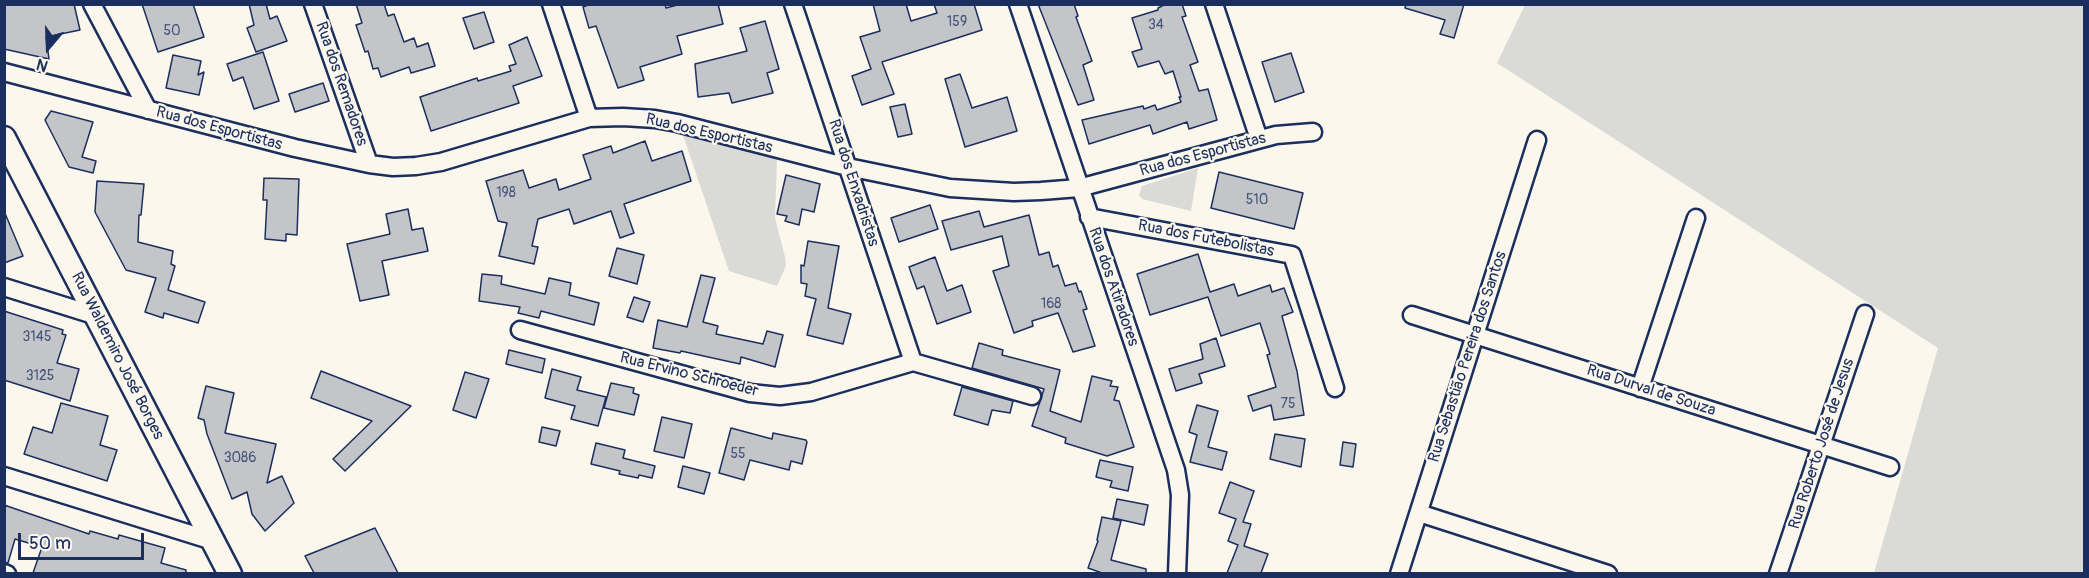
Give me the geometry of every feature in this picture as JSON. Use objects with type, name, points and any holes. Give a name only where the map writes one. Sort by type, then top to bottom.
[{"type":"main road","name":"Rua Waldemiro José Borges","points":[[4,138],[230,573]]},
{"type":"street","points":[[92,4],[148,110]]},
{"type":"street","name":"Rua dos Remadores","points":[[314,4],[369,164]]},
{"type":"street","points":[[551,4],[589,118]]},
{"type":"street","name":"Rua dos Enxadristas","points":[[794,4],[913,362]]},
{"type":"street","name":"Rua dos Atiradores","points":[[1018,4],[1078,188],[1176,470],[1180,495],[1177,573]]},
{"type":"street","points":[[1214,4],[1259,140]]},
{"type":"street","name":"Rua dos Esportistas","points":[[4,72],[295,148],[393,167],[441,162],[589,118],[634,118],[677,123],[887,177],[958,189],[1014,192],[1078,188],[1276,135],[1313,132]]},
{"type":"street","name":"Rua Sebastião Pereira dos Santos","points":[[1399,573],[1537,140]]},
{"type":"street","name":"Rua dos Futebolistas","points":[[1089,217],[1292,255],[1335,388]]},
{"type":"street","points":[[1640,388],[1696,218]]},
{"type":"street","points":[[4,288],[97,316]]},
{"type":"street","name":"Rua Roberto José de Jesus","points":[[1778,573],[1865,314]]},
{"type":"street","name":"Rua Durval de Souza","points":[[1412,315],[1890,467]]},
{"type":"street","name":"Rua Ervino Schroeder","points":[[520,330],[750,393],[780,396],[811,392],[913,362]]},
{"type":"street","points":[[913,362],[1032,396]]},
{"type":"street","points":[[4,476],[213,541]]},
{"type":"street","points":[[1419,513],[1608,573]]},
{"type":"shaded area","points":[[1525,5],[2084,5],[2084,573],[1874,573],[1938,348],[1497,63]]},
{"type":"shaded area","points":[[682,132],[777,158],[775,218],[786,266],[777,286],[729,271]]},
{"type":"shaded area","points":[[1198,168],[1191,211],[1142,199],[1139,195],[1142,186]]},
{"type":"building","points":[[4,4],[74,4],[80,30],[46,37],[49,59],[4,49]]},
{"type":"building","points":[[142,4],[193,4],[204,37],[158,52]]},
{"type":"building","points":[[249,4],[266,4],[270,19],[277,16],[287,41],[256,52],[247,28],[254,25]]},
{"type":"building","points":[[356,4],[384,4],[388,16],[394,14],[404,42],[414,38],[417,47],[428,43],[435,66],[411,73],[409,67],[381,77],[378,68],[373,69],[368,51],[365,52],[356,25],[362,23]]},
{"type":"building","points":[[591,4],[665,4],[666,8],[681,4],[718,4],[723,24],[677,36],[682,54],[640,67],[644,80],[618,88],[596,26],[589,28],[583,7]]},
{"type":"building","points":[[873,4],[906,4],[911,21],[937,13],[934,4],[974,4],[982,30],[882,62],[894,94],[862,105],[852,76],[871,69],[860,37],[880,31]]},
{"type":"building","points":[[1038,4],[1074,4],[1078,16],[1076,17],[1092,61],[1083,65],[1094,100],[1078,105]]},
{"type":"building","points":[[1166,4],[1182,4],[1186,16],[1182,17],[1198,62],[1190,65],[1199,91],[1208,89],[1217,120],[1189,129],[1187,122],[1153,134],[1150,125],[1089,144],[1082,120],[1143,106],[1144,109],[1155,105],[1157,110],[1181,102],[1173,71],[1165,74],[1159,61],[1138,67],[1132,52],[1142,49],[1132,18],[1158,10]]},
{"type":"building","points":[[1406,4],[1464,4],[1454,38],[1440,34],[1445,20],[1405,8]]},
{"type":"building","points":[[484,12],[494,42],[474,49],[463,18]]},
{"type":"building","points":[[765,21],[779,69],[767,73],[773,93],[732,103],[729,93],[698,97],[695,64],[747,51],[740,28]]},
{"type":"building","points":[[527,37],[542,76],[513,86],[519,103],[431,131],[420,97],[477,78],[478,81],[511,71],[509,66],[516,64],[509,45]]},
{"type":"building","points":[[263,52],[279,101],[254,109],[243,77],[233,81],[227,64]]},
{"type":"building","points":[[1291,53],[1304,92],[1275,102],[1262,62]]},
{"type":"building","points":[[173,55],[201,61],[198,75],[204,72],[199,95],[166,88]]},
{"type":"building","points":[[960,74],[972,108],[1007,97],[1017,131],[965,147],[945,79]]},
{"type":"building","points":[[323,83],[329,101],[295,112],[289,94]]},
{"type":"building","points":[[905,104],[912,134],[898,137],[890,107]]},
{"type":"building","points":[[51,111],[93,122],[82,157],[96,161],[93,173],[69,167],[45,120]]},
{"type":"building","points":[[645,141],[652,161],[682,151],[691,181],[624,204],[634,233],[620,238],[611,211],[574,224],[569,209],[538,219],[532,246],[538,247],[534,264],[499,256],[507,223],[498,221],[486,181],[523,170],[529,188],[556,179],[559,190],[591,179],[583,155],[611,146],[613,153]]},
{"type":"building","points":[[1219,172],[1303,193],[1294,229],[1211,208]]},
{"type":"building","points":[[786,175],[820,184],[814,212],[802,209],[799,225],[785,221],[787,216],[777,214]]},
{"type":"building","points":[[264,178],[299,179],[297,235],[286,234],[286,241],[265,239],[267,200],[263,200]]},
{"type":"building","points":[[97,181],[144,184],[138,242],[173,251],[171,264],[175,266],[168,290],[205,302],[198,323],[164,313],[163,318],[145,312],[156,278],[126,270],[95,212]]},
{"type":"building","points":[[930,205],[938,229],[899,242],[891,218]]},
{"type":"building","points":[[408,209],[412,230],[423,228],[428,251],[382,261],[389,295],[360,301],[347,244],[390,234],[386,214]]},
{"type":"building","points":[[4,211],[23,256],[4,263]]},
{"type":"building","points":[[979,211],[984,227],[1029,215],[1039,255],[1049,252],[1053,267],[1058,265],[1065,286],[1076,283],[1079,292],[1081,291],[1087,309],[1083,310],[1095,346],[1073,352],[1058,313],[1032,321],[1033,326],[1014,333],[993,271],[1009,266],[1002,236],[951,250],[942,221]]},
{"type":"building","points":[[808,241],[839,246],[828,308],[851,314],[843,344],[807,335],[816,299],[805,296],[807,284],[801,283],[801,265],[804,266]]},
{"type":"building","points":[[617,248],[644,255],[637,284],[609,276]]},
{"type":"building","points":[[1198,254],[1210,292],[1234,284],[1238,296],[1270,285],[1272,292],[1284,288],[1293,312],[1282,316],[1297,371],[1304,415],[1274,420],[1271,405],[1253,411],[1248,396],[1276,387],[1267,355],[1270,354],[1260,323],[1221,336],[1208,297],[1150,315],[1137,274]]},
{"type":"building","points":[[935,257],[947,291],[962,285],[971,312],[937,324],[924,286],[917,289],[909,267]]},
{"type":"building","points":[[482,274],[502,276],[501,284],[545,294],[549,278],[571,283],[569,295],[599,303],[594,325],[541,311],[539,318],[518,313],[520,307],[479,301]]},
{"type":"building","points":[[701,275],[715,278],[703,322],[718,326],[716,334],[763,344],[767,331],[783,335],[775,367],[741,357],[740,364],[681,351],[680,353],[653,348],[658,320],[687,327]]},
{"type":"building","points":[[634,297],[650,302],[643,322],[627,317]]},
{"type":"building","points":[[4,311],[63,330],[62,334],[66,335],[57,363],[79,369],[70,401],[4,380]]},
{"type":"building","points":[[1216,338],[1225,366],[1199,374],[1202,383],[1176,391],[1169,369],[1203,359],[1200,344]]},
{"type":"building","points":[[979,343],[1003,350],[1002,355],[1060,370],[1050,411],[1081,422],[1092,376],[1112,381],[1110,386],[1118,387],[1114,400],[1119,401],[1134,447],[1107,456],[1065,443],[1066,438],[1032,426],[1044,389],[972,368]]},
{"type":"building","points":[[509,350],[545,359],[542,373],[506,364]]},
{"type":"building","points":[[552,369],[581,377],[577,390],[606,397],[598,426],[571,419],[575,406],[545,398]]},
{"type":"building","points":[[321,371],[411,406],[345,471],[333,459],[372,421],[311,398]]},
{"type":"building","points":[[465,372],[489,379],[476,418],[453,410]]},
{"type":"building","points":[[611,383],[634,388],[633,393],[639,395],[634,415],[604,408]]},
{"type":"building","points":[[206,386],[234,393],[225,433],[276,444],[267,483],[282,476],[294,503],[265,531],[252,514],[247,492],[232,499],[207,434],[204,420],[198,418]]},
{"type":"building","points":[[962,387],[1013,401],[1010,413],[992,410],[988,425],[954,415]]},
{"type":"building","points":[[61,403],[108,416],[100,445],[117,450],[107,481],[24,454],[33,427],[52,433]]},
{"type":"building","points":[[1197,405],[1218,411],[1208,447],[1227,452],[1222,470],[1190,462],[1197,435],[1189,432]]},
{"type":"building","points":[[662,417],[692,424],[684,458],[654,451]]},
{"type":"building","points":[[542,427],[560,431],[556,446],[539,442]]},
{"type":"building","points":[[731,428],[772,439],[773,433],[806,440],[802,464],[791,461],[789,470],[750,460],[744,480],[719,473]]},
{"type":"building","points":[[1275,434],[1305,439],[1301,467],[1270,459]]},
{"type":"building","points":[[1343,442],[1356,444],[1353,467],[1340,465]]},
{"type":"building","points":[[596,443],[625,450],[623,458],[655,466],[652,478],[619,474],[620,471],[591,464]]},
{"type":"building","points":[[1100,460],[1133,467],[1128,491],[1110,487],[1112,481],[1096,477]]},
{"type":"building","points":[[683,466],[710,473],[704,494],[678,487]]},
{"type":"building","points":[[1230,482],[1254,491],[1243,522],[1251,524],[1244,546],[1268,554],[1261,573],[1227,573],[1238,545],[1228,541],[1236,519],[1219,513]]},
{"type":"building","points":[[1117,499],[1148,505],[1144,525],[1113,518]]},
{"type":"building","points":[[4,505],[89,534],[90,531],[118,539],[119,535],[165,548],[161,563],[186,570],[186,573],[33,573],[42,547],[15,539],[8,563],[4,562]]},
{"type":"building","points":[[1102,517],[1121,521],[1111,560],[1146,569],[1146,573],[1102,573],[1088,568],[1098,541]]},
{"type":"building","points":[[375,528],[398,573],[314,573],[305,556]]}]
